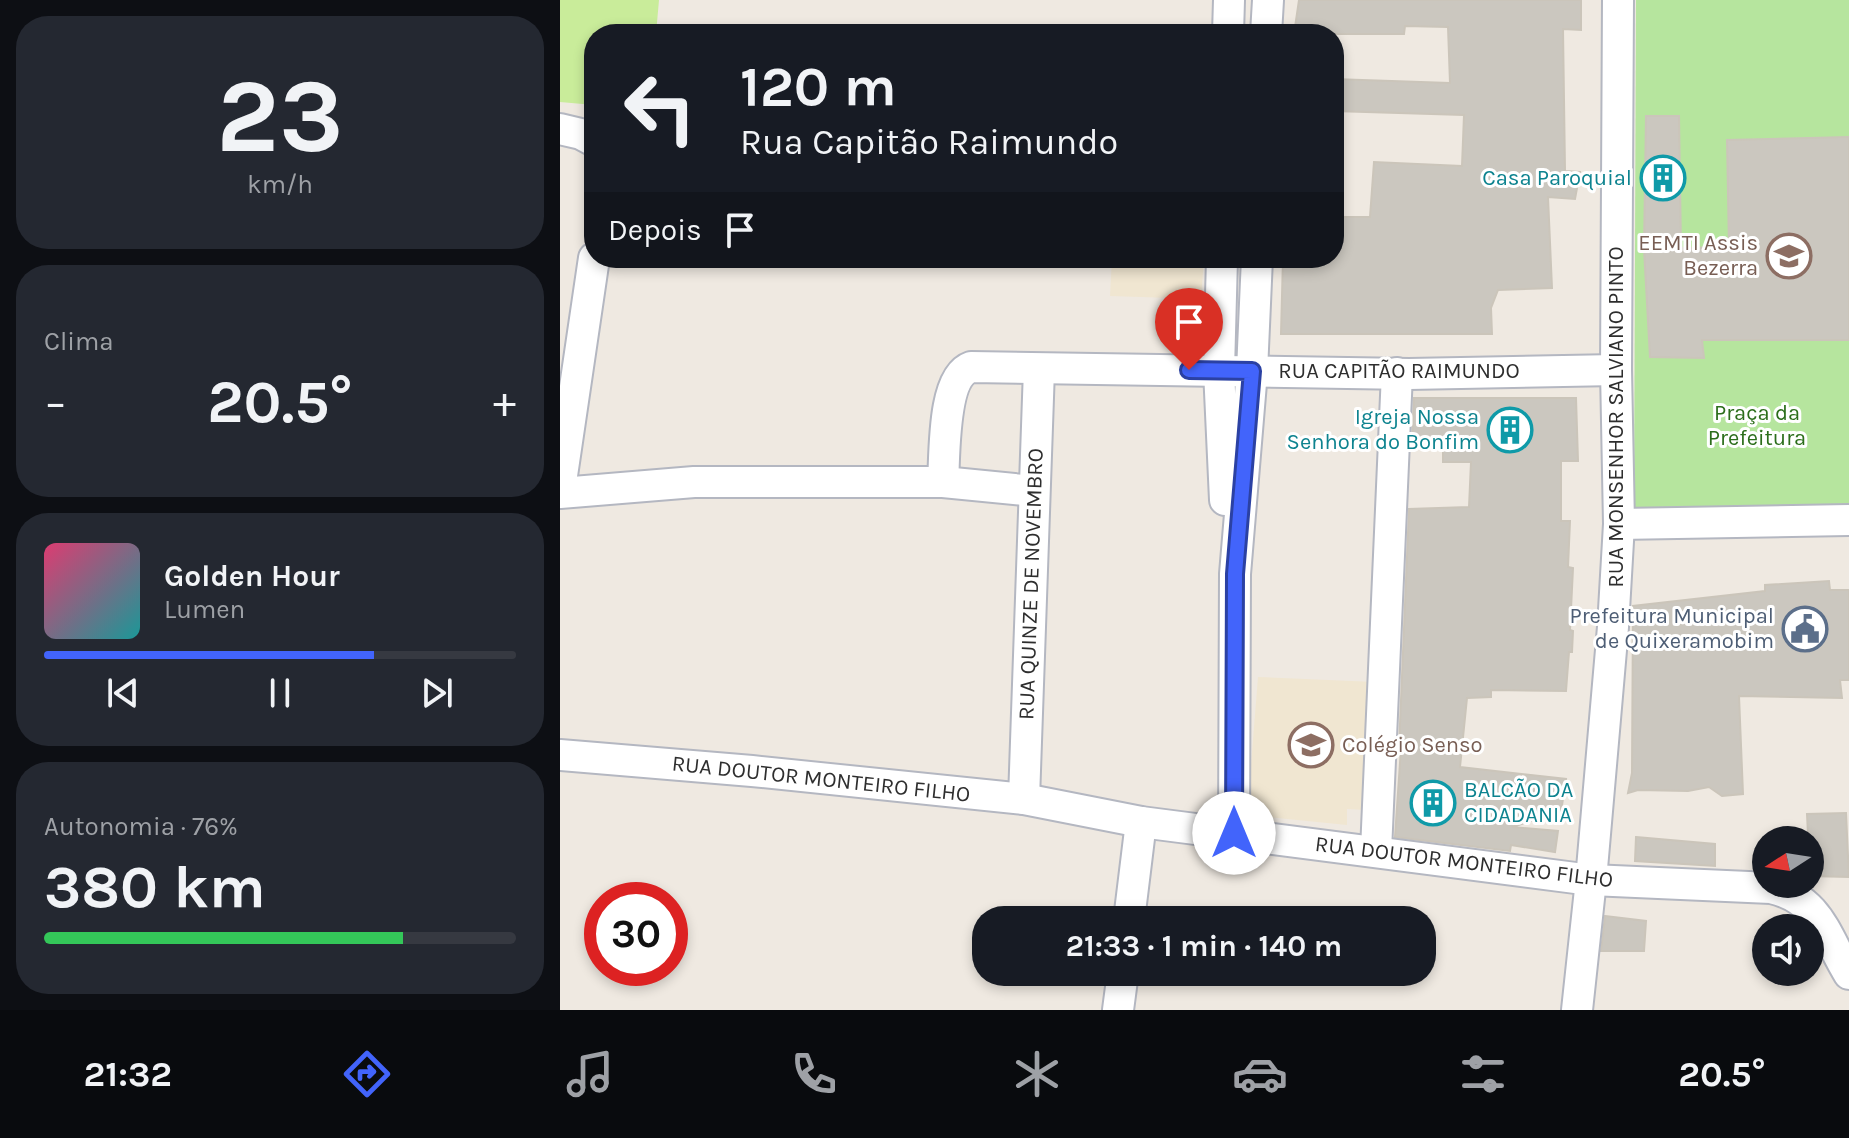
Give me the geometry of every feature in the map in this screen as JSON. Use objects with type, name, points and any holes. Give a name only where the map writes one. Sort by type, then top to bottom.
[{"type":"street","points":[[1228,24],[1229,0]]},
{"type":"street","points":[[1267,24],[1268,0]]},
{"type":"street","name":"RUA MONSENHOR SALVIANO PINTO","points":[[1577,1010],[1613,627],[1619,524],[1616,370],[1618,0]]},
{"type":"street","points":[[560,129],[584,136]]},
{"type":"street","points":[[593,268],[560,491],[694,482],[943,482],[1034,491]]},
{"type":"street","points":[[1222,268],[1219,370],[1225,501],[1235,574]]},
{"type":"street","points":[[1234,833],[1235,574],[1252,371],[1257,268]]},
{"type":"street","name":"RUA CAPITÃO RAIMUNDO","points":[[943,482],[950,396],[959,374],[971,367],[1397,373],[1616,370]]},
{"type":"street","name":"RUA QUINZE DE NOVEMBRO","points":[[1024,799],[1039,369]]},
{"type":"street","points":[[1376,851],[1397,373]]},
{"type":"street","points":[[1619,524],[1849,520]]},
{"type":"street","name":"RUA DOUTOR MONTEIRO FILHO","points":[[560,755],[1024,799],[1141,822],[1591,880],[1783,891],[1815,912],[1830,934],[1849,974]]},
{"type":"street","points":[[1131,906],[1141,822]]},
{"type":"street","points":[[1118,1010],[1121,986]]},
{"type":"shaded area","points":[[1111,268],[1203,268],[1201,299],[1110,296]]},
{"type":"shaded area","name":"Colégio Senso","points":[[1258,677],[1375,682],[1366,810],[1347,809],[1347,825],[1247,815]]},
{"type":"green space","points":[[560,0],[659,0],[657,24],[584,24],[584,104],[560,102]]},
{"type":"green space","name":"Praça da Prefeitura","points":[[1636,0],[1849,0],[1849,510],[1634,511]]},
{"type":"building","points":[[1299,0],[1581,0],[1581,30],[1563,29],[1565,171],[1580,172],[1575,199],[1548,197],[1552,288],[1498,290],[1491,308],[1492,334],[1281,334],[1283,268],[1344,268],[1344,217],[1370,217],[1374,162],[1462,166],[1464,115],[1344,111],[1344,79],[1450,83],[1448,27],[1405,26],[1404,34],[1344,34],[1344,24],[1295,24]]},
{"type":"building","name":"EEMTI Assis Bezerra","points":[[1646,116],[1679,116],[1681,248],[1729,247],[1727,140],[1849,137],[1849,340],[1702,340],[1704,358],[1650,357],[1644,249]]},
{"type":"building","points":[[1414,398],[1576,398],[1578,461],[1561,461],[1561,521],[1570,521],[1568,567],[1573,568],[1572,652],[1569,652],[1566,691],[1491,690],[1491,697],[1467,698],[1460,767],[1566,779],[1561,812],[1512,827],[1558,831],[1555,852],[1511,845],[1510,851],[1395,837],[1409,509],[1469,507],[1471,462],[1443,462],[1443,442],[1412,441]]},
{"type":"building","points":[[1829,581],[1830,590],[1849,590],[1849,680],[1840,680],[1842,698],[1739,696],[1743,794],[1722,796],[1709,787],[1688,791],[1638,790],[1628,793],[1632,773],[1633,606],[1765,591],[1765,585]]},
{"type":"building","points":[[1846,813],[1849,877],[1824,876],[1824,826],[1808,826],[1807,814]]},
{"type":"building","points":[[1636,837],[1715,844],[1715,866],[1635,861]]},
{"type":"building","points":[[1605,916],[1646,921],[1644,951],[1601,951]]},
{"type":"place","name":"Casa Paroquial","points":[[1663,178]]},
{"type":"place","name":"EEMTI Assis Bezerra","points":[[1789,256]]},
{"type":"place","name":"Igreja Nossa Senhora do Bonfim","points":[[1510,430]]},
{"type":"place","name":"Prefeitura Municipal de Quixeramobim","points":[[1805,629]]},
{"type":"place","name":"Colégio Senso","points":[[1311,745]]},
{"type":"place","name":"BALCÃO DA CIDADANIA","points":[[1433,803]]},
{"type":"route","points":[[1189,370],[1252,371],[1235,574],[1234,833]]}]
